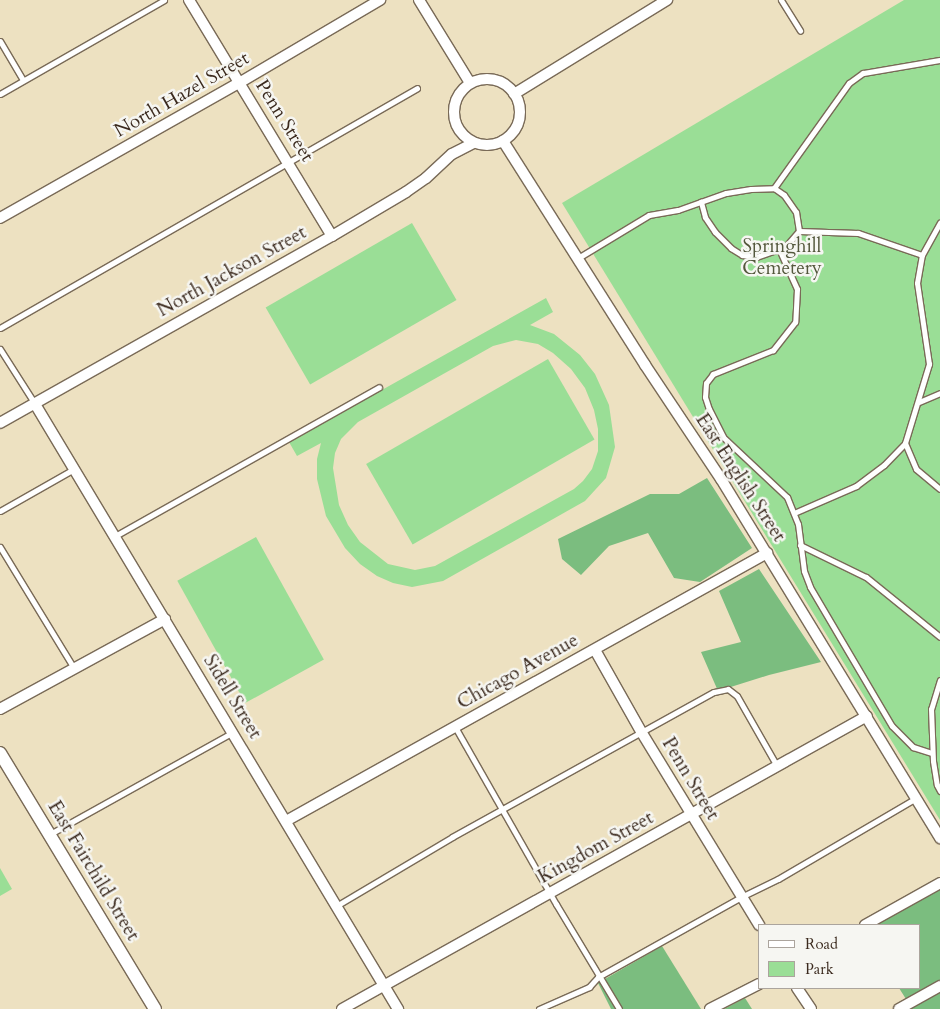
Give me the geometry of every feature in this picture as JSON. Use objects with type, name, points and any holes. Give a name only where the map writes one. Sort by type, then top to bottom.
[{"type":"street","name":"Penn Street","points":[[189,0],[332,236]]},
{"type":"street","name":"North Hazel Street","points":[[0,218],[240,83],[380,0]]},
{"type":"street","points":[[419,0],[470,83]]},
{"type":"street","points":[[514,94],[667,0]]},
{"type":"street","points":[[479,79],[493,79],[505,85],[514,94],[519,107],[520,118],[515,129],[504,141],[493,145],[474,143],[460,130],[456,122],[454,108],[462,90],[470,83],[479,79]]},
{"type":"street","name":"East English Street","points":[[504,141],[767,553],[940,838]]},
{"type":"street","name":"North Jackson Street","points":[[0,423],[332,236],[406,192],[426,178],[452,154],[474,143]]},
{"type":"street","name":"Sidell Street","points":[[34,404],[398,1009]]},
{"type":"street","name":"Chicago Avenue","points":[[286,821],[767,553]]},
{"type":"street","points":[[0,709],[165,619]]},
{"type":"street","name":"Penn Street","points":[[595,650],[691,815],[758,924]]},
{"type":"street","name":"Kingdom Street","points":[[342,1009],[778,767],[866,716]]},
{"type":"street","name":"East Fairchild Street","points":[[0,753],[155,1009]]},
{"type":"street","points":[[867,924],[940,883]]},
{"type":"street","points":[[710,1009],[758,985]]},
{"type":"street","points":[[899,1009],[940,986]]},
{"type":"street","points":[[798,989],[811,1009]]},
{"type":"lane","points":[[0,94],[164,0]]},
{"type":"lane","points":[[781,0],[800,32]]},
{"type":"lane","points":[[0,41],[23,80]]},
{"type":"lane","points":[[774,188],[849,83],[863,73],[940,60]]},
{"type":"lane","points":[[0,328],[417,88]]},
{"type":"lane","points":[[578,258],[649,215],[701,202],[726,193],[762,187],[774,188],[784,195],[796,212],[799,230],[785,247],[756,257],[742,255],[731,248],[715,232],[705,217],[701,202]]},
{"type":"lane","points":[[794,513],[856,486],[884,466],[905,443],[929,364],[917,283],[922,255],[940,223]]},
{"type":"lane","points":[[799,230],[858,234],[922,255]]},
{"type":"lane","points":[[779,249],[796,289],[795,322],[773,350],[713,374],[706,383],[706,397],[709,409],[723,437],[787,497],[798,524],[804,571],[815,597],[892,726],[913,747],[932,753]]},
{"type":"lane","points":[[0,349],[34,404]]},
{"type":"lane","points":[[115,536],[379,387]]},
{"type":"lane","points":[[919,402],[940,393]]},
{"type":"lane","points":[[905,443],[916,470],[940,489]]},
{"type":"lane","points":[[0,511],[74,469]]},
{"type":"lane","points":[[800,545],[866,577],[940,637]]},
{"type":"lane","points":[[0,547],[74,668]]},
{"type":"lane","points":[[940,680],[931,709],[932,753],[937,785],[940,791]]},
{"type":"lane","points":[[336,906],[452,837],[714,692],[728,689],[737,696],[778,767]]},
{"type":"lane","points":[[455,726],[501,811],[598,977],[619,1009]]},
{"type":"lane","points":[[49,835],[233,732]]},
{"type":"lane","points":[[539,1009],[588,987],[598,977],[741,897],[778,879],[916,798]]},
{"type":"green space","name":"Springhill Cemetery","points":[[904,0],[940,0],[940,820],[562,203]]},
{"type":"green space","points":[[412,223],[456,300],[310,385],[266,308]]},
{"type":"green space","points":[[546,298],[553,312],[530,325],[554,334],[580,355],[595,374],[609,405],[615,447],[606,478],[585,501],[443,581],[412,587],[393,583],[377,576],[360,564],[345,548],[326,516],[317,479],[317,459],[321,443],[297,456],[289,442]],"holes":[[[516,340],[538,344],[553,353],[571,369],[585,388],[594,410],[598,429],[598,451],[592,469],[574,489],[435,566],[415,570],[388,564],[360,542],[348,525],[339,505],[333,468],[335,453],[341,439],[358,422],[493,346]]]},
{"type":"green space","points":[[548,359],[594,440],[413,545],[366,464]]},
{"type":"green space","points":[[707,478],[752,548],[700,582],[674,578],[648,533],[609,546],[581,575],[562,559],[558,539],[650,494],[679,494]]},
{"type":"green space","points":[[256,537],[324,659],[245,703],[177,581]]},
{"type":"green space","points":[[759,569],[821,662],[769,675],[718,691],[701,652],[741,642],[719,591]]},
{"type":"green space","points":[[0,868],[12,889],[0,896]]},
{"type":"green space","points":[[940,889],[940,1009],[908,1009],[911,1007],[900,989],[920,989],[920,924],[876,924]]},
{"type":"green space","points":[[662,946],[701,1009],[611,1009],[598,983]]},
{"type":"green space","points":[[745,998],[752,1009],[724,1009]]}]
